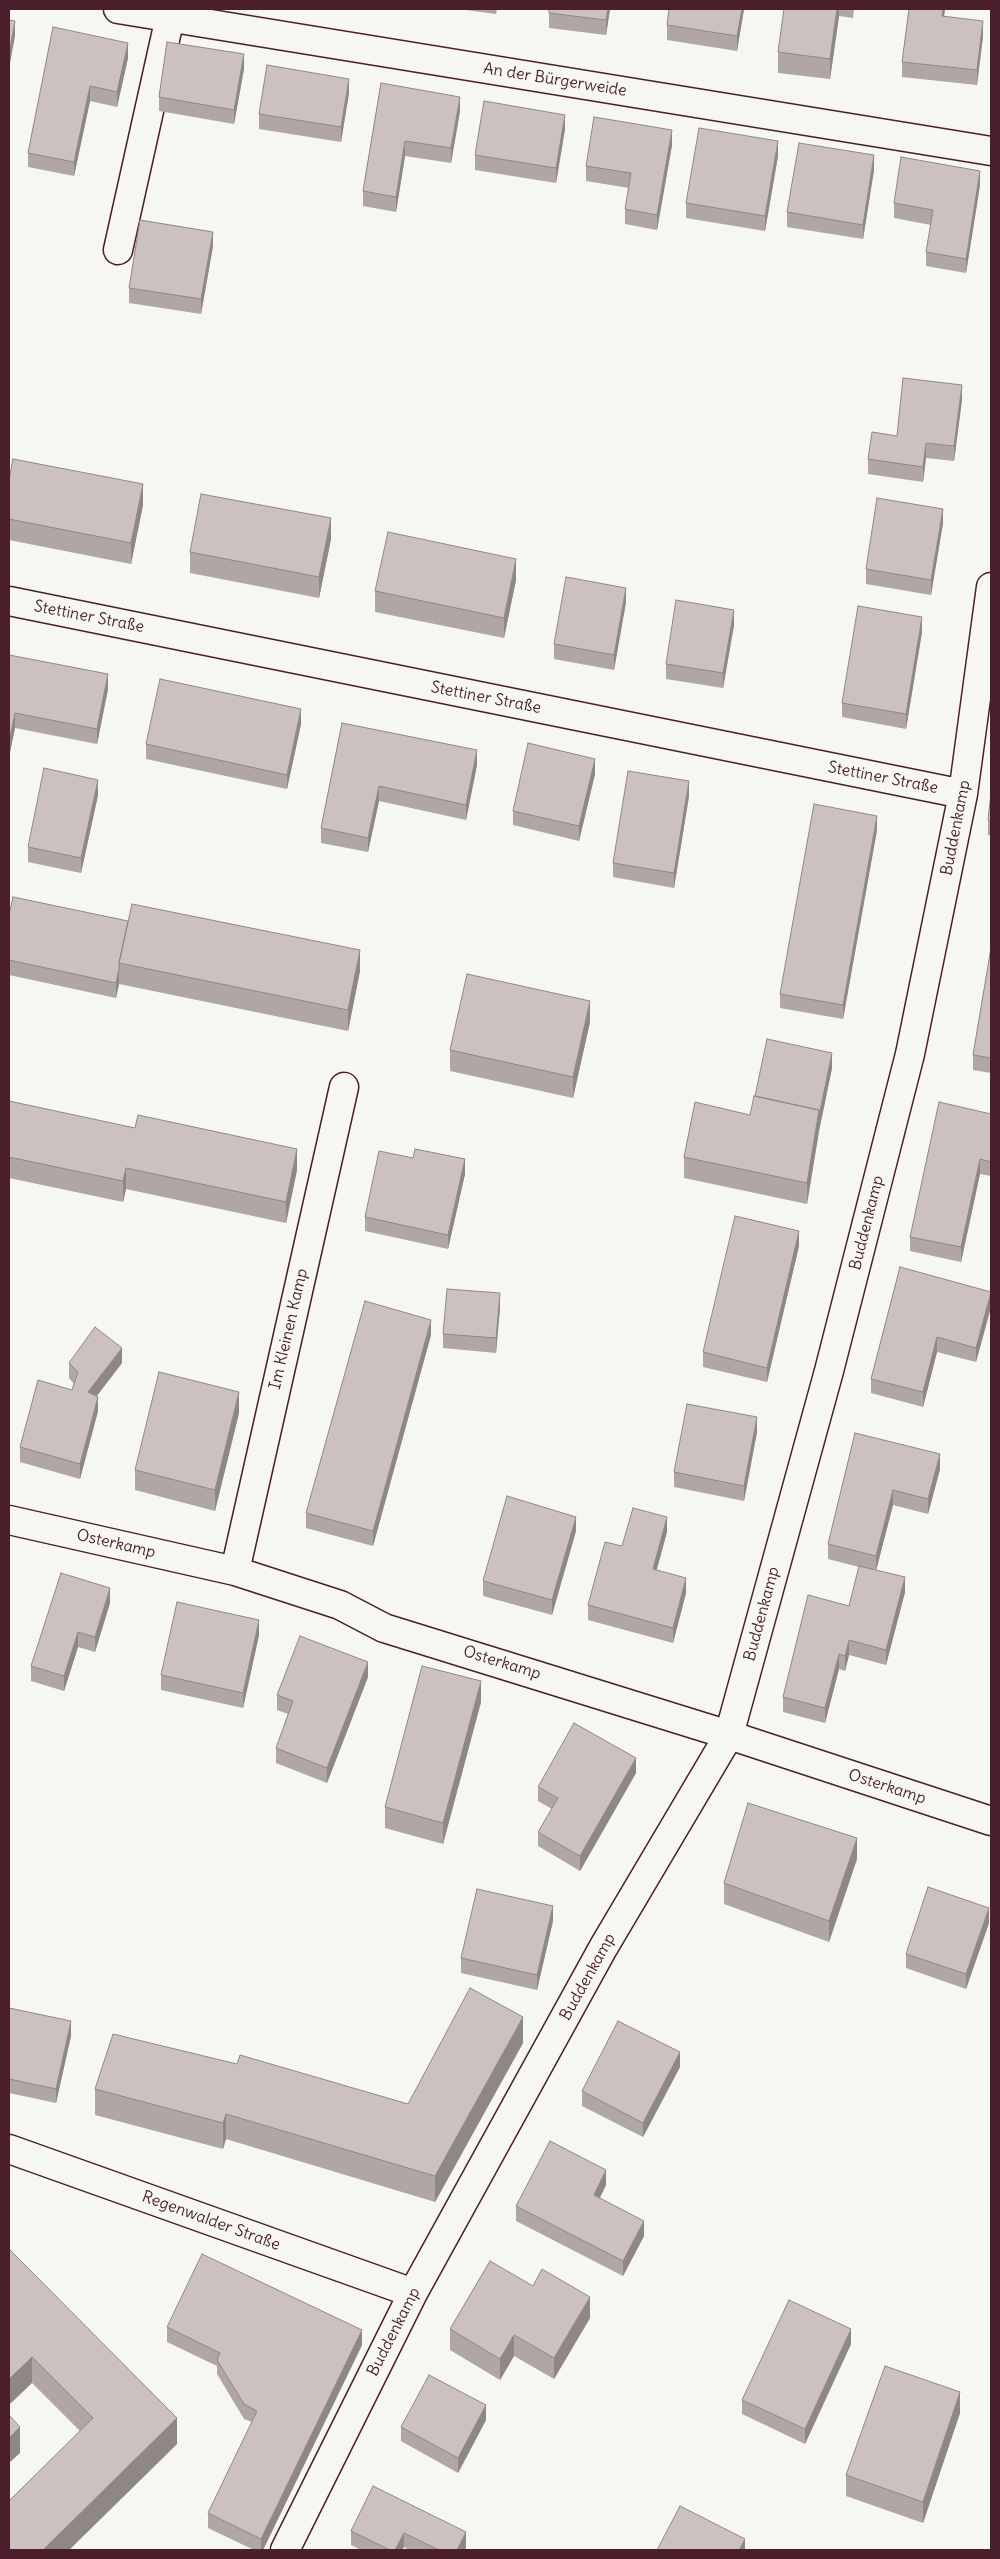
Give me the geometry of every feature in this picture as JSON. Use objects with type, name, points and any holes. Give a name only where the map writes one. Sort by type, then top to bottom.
[{"type":"street","name":"An der Bürgerweide","points":[[118,9],[991,151]]},
{"type":"street","points":[[118,250],[170,17]]},
{"type":"street","name":"Buddenkamp","points":[[285,2550],[413,2293],[603,1948],[729,1735],[829,1371],[907,1064],[963,794],[991,587]]},
{"type":"street","name":"Stettiner Straße","points":[[9,601],[963,794]]},
{"type":"street","name":"Im Kleinen Kamp","points":[[235,1572],[344,1087]]},
{"type":"street","name":"Osterkamp","points":[[9,1520],[235,1572],[340,1605],[384,1628],[729,1735],[991,1821]]},
{"type":"street","name":"Regenwalder Straße","points":[[9,2149],[413,2293]]},
{"type":"building","points":[[549,9],[608,9],[606,20],[549,13]]},
{"type":"building","points":[[669,9],[742,9],[737,36],[667,25]]},
{"type":"building","points":[[784,9],[837,9],[830,59],[778,52]]},
{"type":"building","points":[[909,9],[943,9],[942,16],[983,21],[977,70],[902,62]]},
{"type":"building","points":[[9,20],[15,21],[9,54]]},
{"type":"building","points":[[53,27],[128,43],[117,92],[90,86],[74,162],[28,153]]},
{"type":"building","points":[[167,42],[244,54],[234,110],[159,97]]},
{"type":"building","points":[[267,65],[349,79],[341,127],[259,114]]},
{"type":"building","points":[[381,83],[460,97],[451,148],[405,141],[396,197],[363,191]]},
{"type":"building","points":[[484,101],[565,115],[556,168],[475,155]]},
{"type":"building","points":[[594,117],[672,130],[657,215],[625,209],[631,173],[586,166]]},
{"type":"building","points":[[699,128],[778,141],[765,216],[686,203]]},
{"type":"building","points":[[799,143],[874,155],[863,225],[787,212]]},
{"type":"building","points":[[901,157],[980,171],[966,259],[926,252],[933,210],[894,203]]},
{"type":"building","points":[[140,220],[213,232],[201,299],[129,288]]},
{"type":"building","points":[[903,378],[962,385],[954,446],[926,443],[923,467],[868,459],[872,432],[897,436]]},
{"type":"building","points":[[13,459],[143,484],[131,543],[9,519],[9,480]]},
{"type":"building","points":[[201,494],[331,518],[319,577],[190,552]]},
{"type":"building","points":[[877,498],[943,509],[931,580],[866,569]]},
{"type":"building","points":[[388,532],[516,559],[504,618],[375,591]]},
{"type":"building","points":[[566,577],[626,588],[614,655],[554,644]]},
{"type":"building","points":[[676,600],[734,610],[723,673],[666,664]]},
{"type":"building","points":[[858,606],[922,617],[906,714],[842,703]]},
{"type":"building","points":[[9,655],[108,674],[97,729],[15,713],[9,742]]},
{"type":"building","points":[[160,679],[301,709],[287,775],[146,744]]},
{"type":"building","points":[[342,723],[477,750],[466,805],[379,786],[368,838],[321,828]]},
{"type":"building","points":[[528,743],[595,759],[579,826],[513,811]]},
{"type":"building","points":[[44,768],[98,780],[81,858],[28,847]]},
{"type":"building","points":[[628,771],[689,781],[674,873],[613,863]]},
{"type":"building","points":[[991,793],[991,821],[988,820]]},
{"type":"building","points":[[814,804],[877,816],[843,1005],[780,994]]},
{"type":"building","points":[[13,897],[128,921],[116,983],[9,960],[9,915]]},
{"type":"building","points":[[132,904],[360,950],[348,1010],[119,963]]},
{"type":"building","points":[[991,948],[991,1058],[973,1055]]},
{"type":"building","points":[[467,974],[590,1001],[573,1077],[450,1050]]},
{"type":"building","points":[[767,1039],[832,1053],[819,1116],[819,1110],[755,1096]]},
{"type":"building","points":[[754,1096],[819,1110],[807,1183],[684,1157],[695,1102],[750,1115]]},
{"type":"building","points":[[9,1101],[135,1128],[138,1115],[297,1149],[286,1202],[126,1168],[123,1181],[9,1157]]},
{"type":"building","points":[[939,1102],[991,1114],[991,1162],[980,1159],[961,1247],[910,1237]]},
{"type":"building","points":[[415,1149],[465,1159],[448,1235],[365,1217],[379,1151],[413,1158]]},
{"type":"building","points":[[735,1216],[799,1231],[767,1368],[703,1352]]},
{"type":"building","points":[[900,1267],[991,1292],[976,1348],[937,1337],[923,1392],[871,1379]]},
{"type":"building","points":[[447,1289],[500,1293],[496,1338],[443,1334]]},
{"type":"building","points":[[365,1301],[431,1320],[373,1531],[306,1513]]},
{"type":"building","points":[[95,1327],[122,1348],[88,1392],[98,1397],[80,1464],[20,1447],[38,1380],[72,1390],[78,1372],[69,1363]]},
{"type":"building","points":[[159,1372],[239,1392],[215,1490],[135,1470]]},
{"type":"building","points":[[687,1404],[757,1417],[744,1486],[674,1472]]},
{"type":"building","points":[[855,1433],[940,1454],[928,1499],[893,1490],[876,1556],[828,1544]]},
{"type":"building","points":[[507,1496],[576,1517],[552,1600],[483,1581]]},
{"type":"building","points":[[633,1508],[667,1517],[653,1569],[686,1578],[673,1628],[588,1605],[605,1542],[622,1546]]},
{"type":"building","points":[[859,1566],[905,1577],[886,1650],[849,1640],[845,1656],[839,1654],[825,1708],[783,1697],[808,1595],[849,1606]]},
{"type":"building","points":[[61,1573],[110,1588],[95,1637],[78,1632],[64,1676],[31,1666]]},
{"type":"building","points":[[177,1602],[259,1620],[243,1693],[161,1675]]},
{"type":"building","points":[[300,1636],[368,1662],[327,1768],[276,1748],[293,1701],[277,1695]]},
{"type":"building","points":[[422,1666],[481,1681],[443,1823],[385,1807]]},
{"type":"building","points":[[574,1723],[636,1758],[580,1856],[538,1832],[558,1798],[538,1787]]},
{"type":"building","points":[[748,1803],[857,1838],[829,1921],[724,1883]]},
{"type":"building","points":[[928,1887],[989,1908],[966,1974],[906,1954]]},
{"type":"building","points":[[477,1889],[553,1906],[537,1975],[461,1958]]},
{"type":"building","points":[[470,1988],[523,2017],[435,2176],[226,2114],[223,2123],[95,2089],[113,2034],[237,2064],[240,2055],[408,2104]]},
{"type":"building","points":[[9,2008],[71,2021],[56,2089],[9,2079]]},
{"type":"building","points":[[618,2021],[680,2052],[643,2123],[582,2091]]},
{"type":"building","points":[[550,2141],[606,2170],[594,2195],[644,2221],[623,2261],[516,2206]]},
{"type":"building","points":[[9,2249],[177,2418],[43,2550],[9,2550],[9,2501],[93,2418],[32,2357],[9,2379]]},
{"type":"building","points":[[202,2254],[362,2330],[261,2539],[208,2513],[257,2411],[244,2404],[217,2360],[220,2353],[167,2327]]},
{"type":"building","points":[[490,2261],[533,2286],[542,2269],[590,2297],[554,2358],[514,2335],[500,2359],[450,2329]]},
{"type":"building","points":[[789,2300],[851,2329],[805,2429],[742,2400]]},
{"type":"building","points":[[885,2366],[960,2392],[923,2502],[846,2475]]},
{"type":"building","points":[[429,2375],[486,2405],[458,2458],[401,2427]]},
{"type":"building","points":[[9,2415],[20,2427],[9,2438]]},
{"type":"building","points":[[373,2486],[466,2532],[457,2550],[439,2550],[404,2533],[395,2550],[390,2550],[351,2531]]},
{"type":"building","points":[[680,2506],[745,2539],[739,2550],[657,2550]]}]
